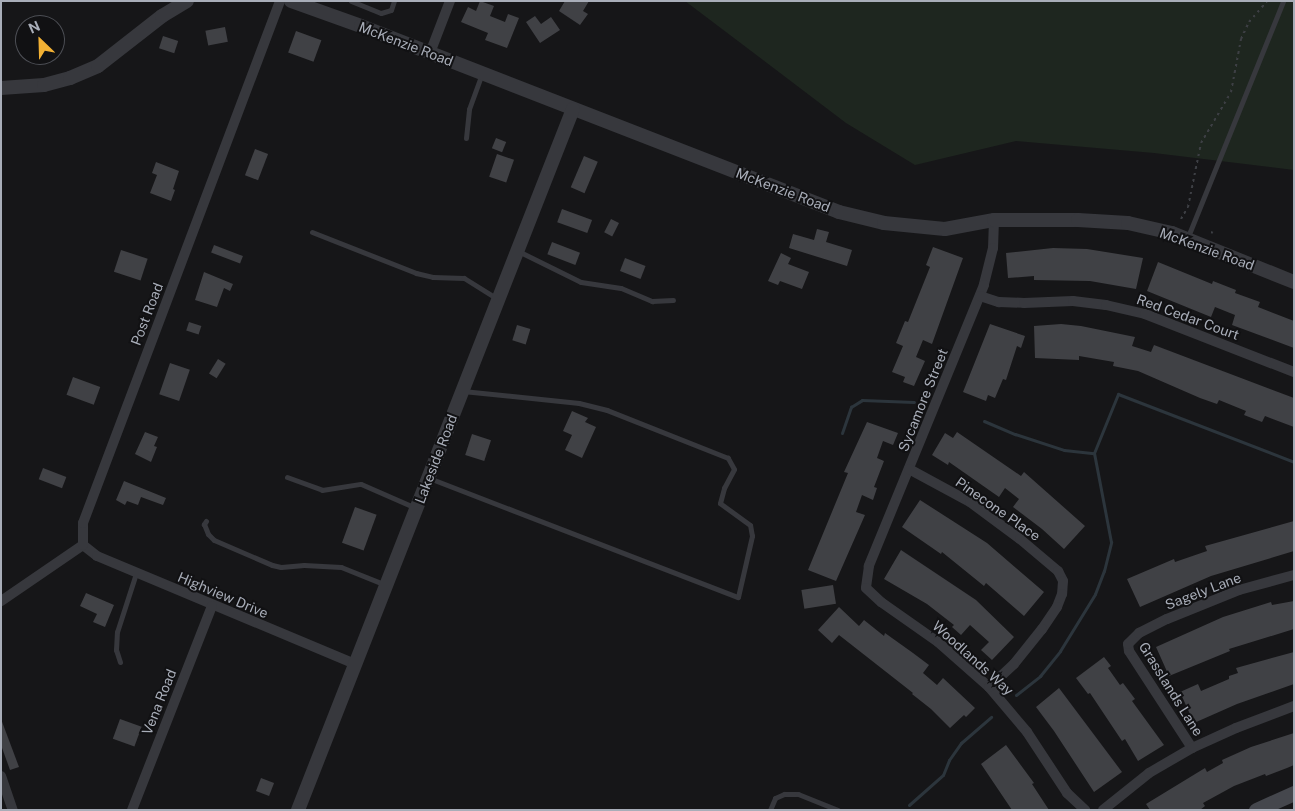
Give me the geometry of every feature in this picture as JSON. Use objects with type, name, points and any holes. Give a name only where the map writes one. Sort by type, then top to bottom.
[{"type":"main road","points":[[1256,810],[1294,794]]},
{"type":"street","points":[[1,88],[44,85],[70,78],[98,66],[162,16],[187,1]]},
{"type":"street","name":"Post Road","points":[[82,544],[83,523],[280,1]]},
{"type":"street","name":"McKenzie Road","points":[[291,1],[839,212],[884,223],[945,229],[994,220],[1128,222],[1186,239],[1294,282]]},
{"type":"street","points":[[430,53],[450,1]]},
{"type":"street","name":"Lakeside Road","points":[[298,810],[574,109]]},
{"type":"street","name":"Sycamore Street","points":[[866,588],[869,566],[980,296],[990,265],[994,220]]},
{"type":"street","name":"Red Cedar Court","points":[[980,296],[999,302],[1081,302],[1145,314],[1294,372]]},
{"type":"street","name":"Pinecone Place","points":[[909,469],[977,507],[1058,571],[1063,581],[1062,594],[1057,607],[1042,629],[1014,664],[989,687]]},
{"type":"street","points":[[1,601],[82,544]]},
{"type":"street","name":"Highview Drive","points":[[82,544],[97,556],[212,606],[355,664]]},
{"type":"street","name":"Sagely Lane","points":[[1128,644],[1139,633],[1167,619],[1240,590],[1294,575]]},
{"type":"street","name":"Woodlands Way","points":[[866,588],[880,602],[938,642],[989,687],[1027,732],[1067,793],[1085,810]]},
{"type":"street","name":"Vena Road","points":[[132,810],[212,606]]},
{"type":"street","name":"Grasslands Lane","points":[[1128,644],[1129,651],[1192,748]]},
{"type":"street","points":[[1103,810],[1149,773],[1192,748],[1294,706]]},
{"type":"street","points":[[1,776],[13,810]]},
{"type":"lane","points":[[351,1],[381,13],[391,10],[394,1]]},
{"type":"lane","points":[[1186,239],[1283,1]]},
{"type":"lane","points":[[466,138],[469,108],[482,73]]},
{"type":"lane","points":[[312,232],[416,273],[432,277],[464,278],[499,299]]},
{"type":"lane","points":[[518,251],[581,282],[621,288],[652,301],[673,300]]},
{"type":"lane","points":[[428,478],[738,597],[752,536],[750,525],[720,503],[724,488],[734,469],[728,458],[607,410],[579,403],[463,391]]},
{"type":"lane","points":[[287,477],[322,490],[361,484],[417,508]]},
{"type":"lane","points":[[206,521],[204,524],[208,534],[214,540],[272,564],[281,567],[304,565],[341,567],[386,585]]},
{"type":"lane","points":[[120,662],[116,650],[117,632],[136,573]]},
{"type":"lane","points":[[770,810],[775,798],[784,794],[798,794],[838,810]]},
{"type":"path","points":[[1181,219],[1188,207],[1201,143],[1231,92],[1241,39],[1249,22],[1267,1]]},
{"type":"shaded area","points":[[685,1],[1294,1],[1294,170],[1154,153],[1016,141],[915,165],[846,123]]},
{"type":"building","points":[[480,1],[494,6],[490,16],[505,22],[508,14],[519,18],[507,48],[485,40],[488,33],[461,22],[468,7],[476,11]]},
{"type":"building","points":[[565,1],[589,1],[583,11],[588,14],[580,25],[559,11]]},
{"type":"building","points":[[535,16],[541,24],[551,17],[560,30],[540,43],[526,22]]},
{"type":"building","points":[[225,27],[228,42],[208,46],[205,31]]},
{"type":"building","points":[[296,31],[321,40],[314,62],[288,53]]},
{"type":"building","points":[[163,36],[178,41],[174,53],[159,48]]},
{"type":"building","points":[[496,138],[506,142],[502,152],[492,148]]},
{"type":"building","points":[[255,149],[268,154],[258,180],[245,175]]},
{"type":"building","points":[[497,154],[514,160],[506,183],[489,177]]},
{"type":"building","points":[[584,156],[598,162],[585,193],[571,187]]},
{"type":"building","points":[[156,162],[179,171],[171,201],[150,193],[157,175],[152,173]]},
{"type":"building","points":[[562,209],[592,220],[587,233],[557,222]]},
{"type":"building","points":[[611,219],[619,223],[612,236],[604,232]]},
{"type":"building","points":[[817,229],[829,232],[826,242],[852,250],[847,266],[789,248],[793,234],[814,240]]},
{"type":"building","points":[[552,242],[580,253],[575,265],[547,254]]},
{"type":"building","points":[[214,245],[243,256],[240,264],[211,252]]},
{"type":"building","points":[[933,247],[963,258],[932,344],[923,340],[916,357],[925,361],[914,386],[903,382],[905,377],[892,372],[903,346],[896,343],[905,321],[908,322],[930,267],[926,265]]},
{"type":"building","points":[[1053,248],[1087,249],[1143,258],[1136,289],[1090,281],[1034,280],[1034,276],[1008,278],[1006,253]]},
{"type":"building","points":[[121,250],[148,259],[141,281],[114,272]]},
{"type":"building","points":[[781,253],[791,258],[788,264],[809,272],[802,289],[780,281],[778,285],[768,281]]},
{"type":"building","points":[[625,258],[646,266],[641,279],[620,271]]},
{"type":"building","points":[[1158,262],[1212,284],[1213,281],[1236,290],[1235,293],[1260,302],[1258,307],[1294,321],[1294,348],[1232,325],[1235,315],[1215,307],[1211,317],[1147,291]]},
{"type":"building","points":[[204,272],[233,284],[230,291],[224,288],[217,307],[195,300]]},
{"type":"building","points":[[189,322],[201,326],[199,335],[186,331]]},
{"type":"building","points":[[990,324],[1025,336],[1021,348],[1017,346],[1006,380],[1003,379],[995,398],[988,395],[986,401],[963,392]]},
{"type":"building","points":[[1061,324],[1135,337],[1132,346],[1151,352],[1154,345],[1294,398],[1294,427],[1265,416],[1262,422],[1244,415],[1246,411],[1219,400],[1217,404],[1200,398],[1138,371],[1113,366],[1114,362],[1079,356],[1079,360],[1035,358],[1034,326]]},
{"type":"building","points":[[517,325],[530,329],[526,344],[512,340]]},
{"type":"building","points":[[218,359],[226,364],[217,378],[209,373]]},
{"type":"building","points":[[170,363],[190,370],[179,401],[159,394]]},
{"type":"building","points":[[73,377],[100,387],[94,405],[67,395]]},
{"type":"building","points":[[572,411],[588,418],[585,422],[596,427],[582,458],[565,450],[572,435],[563,431]]},
{"type":"building","points":[[867,422],[898,433],[893,445],[883,441],[877,458],[884,461],[874,487],[877,488],[873,500],[862,495],[856,512],[865,515],[836,581],[808,570],[848,473],[844,472]]},
{"type":"building","points":[[145,432],[158,437],[154,446],[157,447],[151,462],[135,454]]},
{"type":"building","points":[[957,432],[1021,476],[1024,472],[1085,526],[1064,549],[1013,507],[1019,499],[1005,488],[999,497],[949,462],[948,465],[932,455],[945,433],[953,438]]},
{"type":"building","points":[[472,434],[491,440],[484,461],[465,455]]},
{"type":"building","points":[[43,468],[66,477],[62,488],[39,479]]},
{"type":"building","points":[[124,481],[166,498],[163,505],[141,497],[138,505],[127,501],[125,505],[116,500]]},
{"type":"building","points":[[920,500],[987,543],[1044,592],[1024,616],[986,583],[984,586],[942,552],[941,554],[902,527]]},
{"type":"building","points":[[355,507],[377,515],[364,551],[342,543]]},
{"type":"building","points":[[1294,521],[1294,551],[1211,576],[1140,607],[1127,579],[1174,559],[1175,562],[1207,551],[1205,546]]},
{"type":"building","points":[[901,550],[976,600],[1014,637],[992,660],[981,650],[989,642],[970,625],[961,635],[952,627],[954,625],[927,604],[884,579]]},
{"type":"building","points":[[833,585],[836,604],[804,609],[801,590]]},
{"type":"building","points":[[86,593],[114,605],[105,627],[93,622],[97,614],[80,606]]},
{"type":"building","points":[[1294,601],[1294,629],[1229,649],[1230,651],[1169,676],[1156,647],[1223,617],[1271,602],[1272,605]]},
{"type":"building","points":[[839,607],[859,626],[864,620],[884,636],[885,633],[913,653],[929,665],[923,673],[937,685],[943,678],[975,708],[950,728],[913,693],[839,635],[832,643],[818,630]]},
{"type":"building","points":[[1294,652],[1294,684],[1237,704],[1194,723],[1180,692],[1198,684],[1201,691],[1229,679],[1229,676],[1238,673],[1236,668]]},
{"type":"building","points":[[1104,657],[1111,666],[1108,668],[1120,685],[1123,683],[1135,699],[1132,701],[1164,745],[1138,761],[1125,739],[1122,741],[1090,693],[1088,694],[1076,678]]},
{"type":"building","points":[[1059,688],[1122,772],[1094,792],[1036,707]]},
{"type":"building","points":[[1,719],[19,767],[10,770],[1,745]]},
{"type":"building","points":[[120,719],[142,727],[134,747],[113,739]]},
{"type":"building","points":[[1294,733],[1294,765],[1234,786],[1203,803],[1205,806],[1200,810],[1150,810],[1146,804],[1205,768],[1207,772],[1223,763],[1222,760],[1251,747]]},
{"type":"building","points":[[1006,745],[1034,783],[1032,784],[1049,810],[1012,810],[981,764]]},
{"type":"building","points":[[261,778],[274,783],[269,796],[256,791]]},
{"type":"waterway","points":[[1016,695],[1040,676],[1060,651],[1095,594],[1104,571],[1111,542],[1094,453],[1118,394],[1294,462]]},
{"type":"waterway","points":[[842,433],[851,407],[862,400],[914,402]]},
{"type":"waterway","points":[[984,421],[1015,434],[1064,450],[1094,453]]},
{"type":"waterway","points":[[909,805],[943,775],[949,760],[961,743],[991,717]]}]
